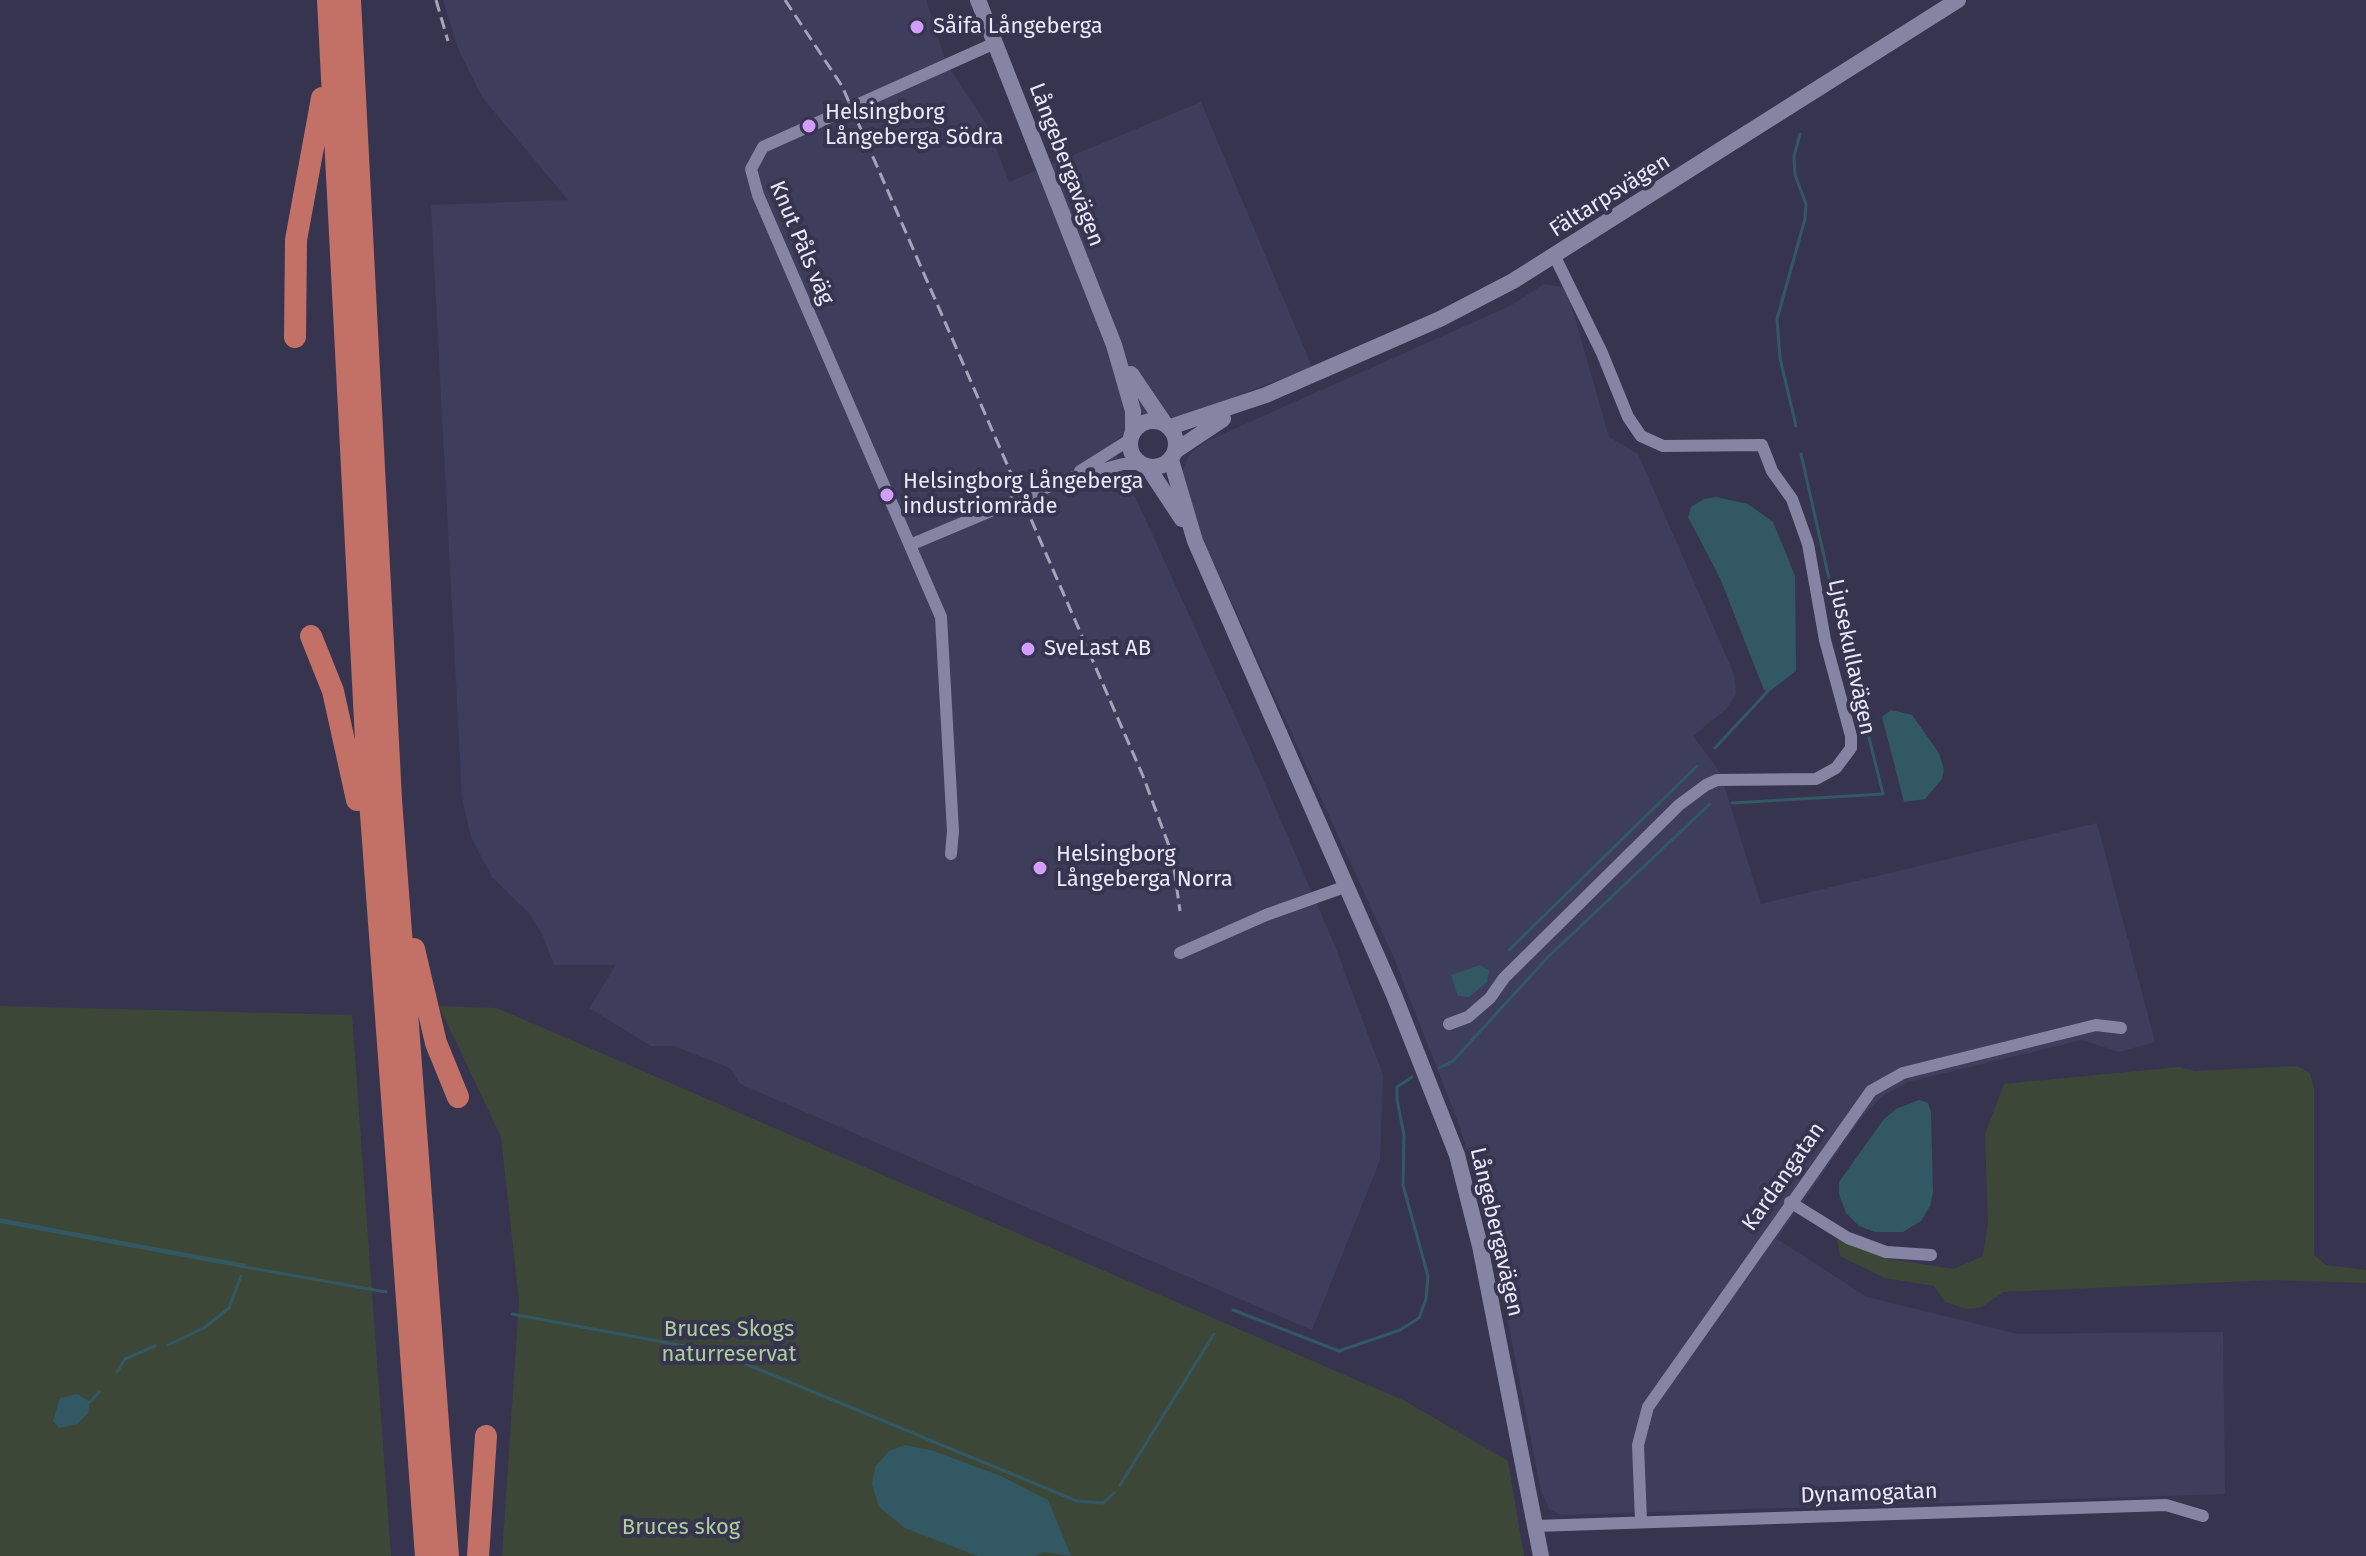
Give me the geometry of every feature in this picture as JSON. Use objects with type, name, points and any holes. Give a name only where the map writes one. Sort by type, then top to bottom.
[{"type":"highway","points":[[328,0],[346,409],[378,927],[426,1556]]},
{"type":"highway","points":[[350,0],[391,800],[448,1556]]},
{"type":"highway","points":[[295,337],[296,240],[330,54]]},
{"type":"highway","points":[[311,636],[333,691],[348,747],[378,927]]},
{"type":"highway","points":[[391,800],[421,990],[436,1043],[458,1097]]},
{"type":"highway","points":[[478,1556],[486,1436]]},
{"type":"street","name":"Långebergavägen","points":[[978,0],[1114,345],[1133,411],[1132,436]]},
{"type":"street","name":"Fältarpsvägen","points":[[1173,456],[1203,429],[1266,395],[1440,319],[1555,257],[1958,0]]},
{"type":"street","name":"Knut Påls väg","points":[[951,854],[953,831],[945,632],[755,188],[752,166],[763,147],[995,43]]},
{"type":"street","name":"Ljusekullavägen","points":[[1449,1024],[1468,1017],[1490,998],[1504,978],[1679,805],[1706,785],[1717,780],[1816,779],[1836,768],[1851,748],[1851,736],[1825,640],[1808,544],[1792,499],[1772,471],[1762,445],[1670,447],[1650,443],[1641,436],[1628,417],[1596,340],[1555,257]]},
{"type":"street","name":"Långebergavägen","points":[[1114,345],[1138,390],[1167,426]]},
{"type":"street","name":"Fältarpsvägen","points":[[1167,426],[1266,395]]},
{"type":"street","points":[[910,545],[1067,479],[1123,464],[1157,467],[1173,456],[1176,441],[1167,426],[1147,422],[1132,436],[1067,479]]},
{"type":"street","points":[[1132,436],[1133,456],[1144,465]]},
{"type":"street","name":"Långebergavägen","points":[[1173,456],[1195,541],[1347,886],[1438,1104],[1461,1169],[1541,1556]]},
{"type":"street","name":"Långebergavägen","points":[[1144,465],[1195,541]]},
{"type":"street","points":[[1180,953],[1266,915],[1347,886]]},
{"type":"street","name":"Kardangatan","points":[[1641,1521],[1638,1445],[1648,1407],[1871,1091],[1903,1073],[2096,1025],[2121,1028]]},
{"type":"street","points":[[1790,1202],[1848,1238],[1886,1252],[1931,1255]]},
{"type":"street","name":"Dynamogatan","points":[[1535,1526],[2166,1505],[2203,1516]]},
{"type":"shaded area","points":[[443,0],[926,0],[947,65],[987,125],[1009,182],[1201,102],[1312,367],[1180,418],[1142,413],[1118,440],[1117,457],[1250,749],[1335,946],[1383,1075],[1380,1160],[1312,1330],[740,1084],[730,1068],[674,1046],[651,1046],[589,1008],[616,965],[554,965],[543,936],[528,912],[492,877],[471,837],[462,797],[431,205],[568,200],[482,97],[459,51]]},
{"type":"shaded area","points":[[1544,284],[1562,287],[1570,301],[1609,437],[1638,454],[1734,674],[1736,694],[1726,709],[1693,736],[1720,772],[1761,904],[2097,823],[2155,1042],[2119,1052],[2082,1040],[1908,1082],[1881,1097],[1861,1118],[1777,1239],[1867,1297],[2018,1334],[2223,1332],[2225,1494],[1561,1515],[1549,1509],[1541,1490],[1485,1205],[1458,1122],[1394,958],[1192,515],[1181,473],[1190,454],[1205,442],[1512,305]]},
{"type":"green space","points":[[0,1006],[352,1015],[391,1556],[0,1556]]},
{"type":"green space","name":"Bruces Skogs naturreservat","points":[[439,1006],[497,1008],[1405,1401],[1508,1461],[1524,1556],[502,1556],[519,1301],[501,1137]]},
{"type":"green space","points":[[2297,1066],[2310,1073],[2314,1089],[2314,1255],[2326,1265],[2366,1270],[2366,1283],[2274,1280],[2003,1292],[1982,1307],[1967,1309],[1945,1302],[1934,1286],[1885,1278],[1840,1256],[1837,1239],[1889,1259],[1954,1269],[1983,1256],[1988,1222],[1985,1134],[2004,1084],[2179,1067],[2195,1071]]},
{"type":"water","points":[[1716,497],[1748,504],[1773,522],[1795,576],[1796,671],[1770,691],[1764,690],[1720,578],[1688,517],[1691,507],[1704,499]]},
{"type":"water","points":[[1891,710],[1912,715],[1939,753],[1944,770],[1942,779],[1925,799],[1904,802],[1882,717]]},
{"type":"water","points":[[1480,965],[1489,970],[1487,982],[1469,997],[1458,996],[1451,975]]},
{"type":"water","points":[[1919,1100],[1928,1103],[1931,1112],[1933,1192],[1930,1206],[1921,1221],[1903,1232],[1875,1232],[1859,1226],[1846,1213],[1839,1194],[1839,1182],[1884,1119],[1896,1109]]},
{"type":"water","points":[[0,1218],[246,1264],[243,1268],[0,1223]]},
{"type":"water","points":[[77,1394],[90,1402],[88,1413],[77,1424],[59,1428],[53,1421],[60,1398]]},
{"type":"water","points":[[905,1445],[934,1451],[1001,1476],[1048,1500],[1071,1556],[1044,1552],[1035,1556],[977,1556],[905,1528],[879,1507],[872,1484],[875,1467],[889,1451]]},
{"type":"waterway","points":[[1796,426],[1780,358],[1777,319],[1805,219],[1806,204],[1795,175],[1794,156],[1800,134]]},
{"type":"waterway","points":[[1801,454],[1830,583]]},
{"type":"waterway","points":[[1732,803],[1883,794],[1835,600]]},
{"type":"waterway","points":[[1715,748],[1768,691]]},
{"type":"waterway","points":[[1509,950],[1697,766]]},
{"type":"waterway","points":[[1439,1068],[1453,1061],[1548,957],[1710,804]]},
{"type":"waterway","points":[[1233,1310],[1339,1351],[1400,1330],[1419,1318],[1426,1299],[1428,1276],[1403,1185],[1404,1135],[1397,1099],[1397,1087],[1412,1077]]},
{"type":"waterway","points":[[240,1266],[386,1292]]},
{"type":"waterway","points":[[168,1345],[204,1328],[229,1308],[241,1276]]},
{"type":"waterway","points":[[512,1314],[717,1352],[1077,1501],[1103,1503],[1114,1493]]},
{"type":"waterway","points":[[1120,1485],[1214,1334]]},
{"type":"waterway","points":[[117,1372],[125,1359],[155,1346]]},
{"type":"waterway","points":[[90,1402],[100,1391]]},
{"type":"railway","points":[[436,0],[448,41]]},
{"type":"railway","points":[[785,0],[842,86],[1143,776],[1172,854],[1180,911]]},
{"type":"place","name":"Såifa Långeberga","points":[[917,27]]},
{"type":"place","name":"Helsingborg Långeberga Södra","points":[[809,126]]},
{"type":"place","name":"Helsingborg Långeberga industriområde","points":[[887,495]]},
{"type":"place","name":"SveLast AB","points":[[1028,649]]},
{"type":"place","name":"Helsingborg Långeberga Norra","points":[[1040,868]]},
{"type":"park label","name":"Bruces skog","points":[[681,1528]]}]
